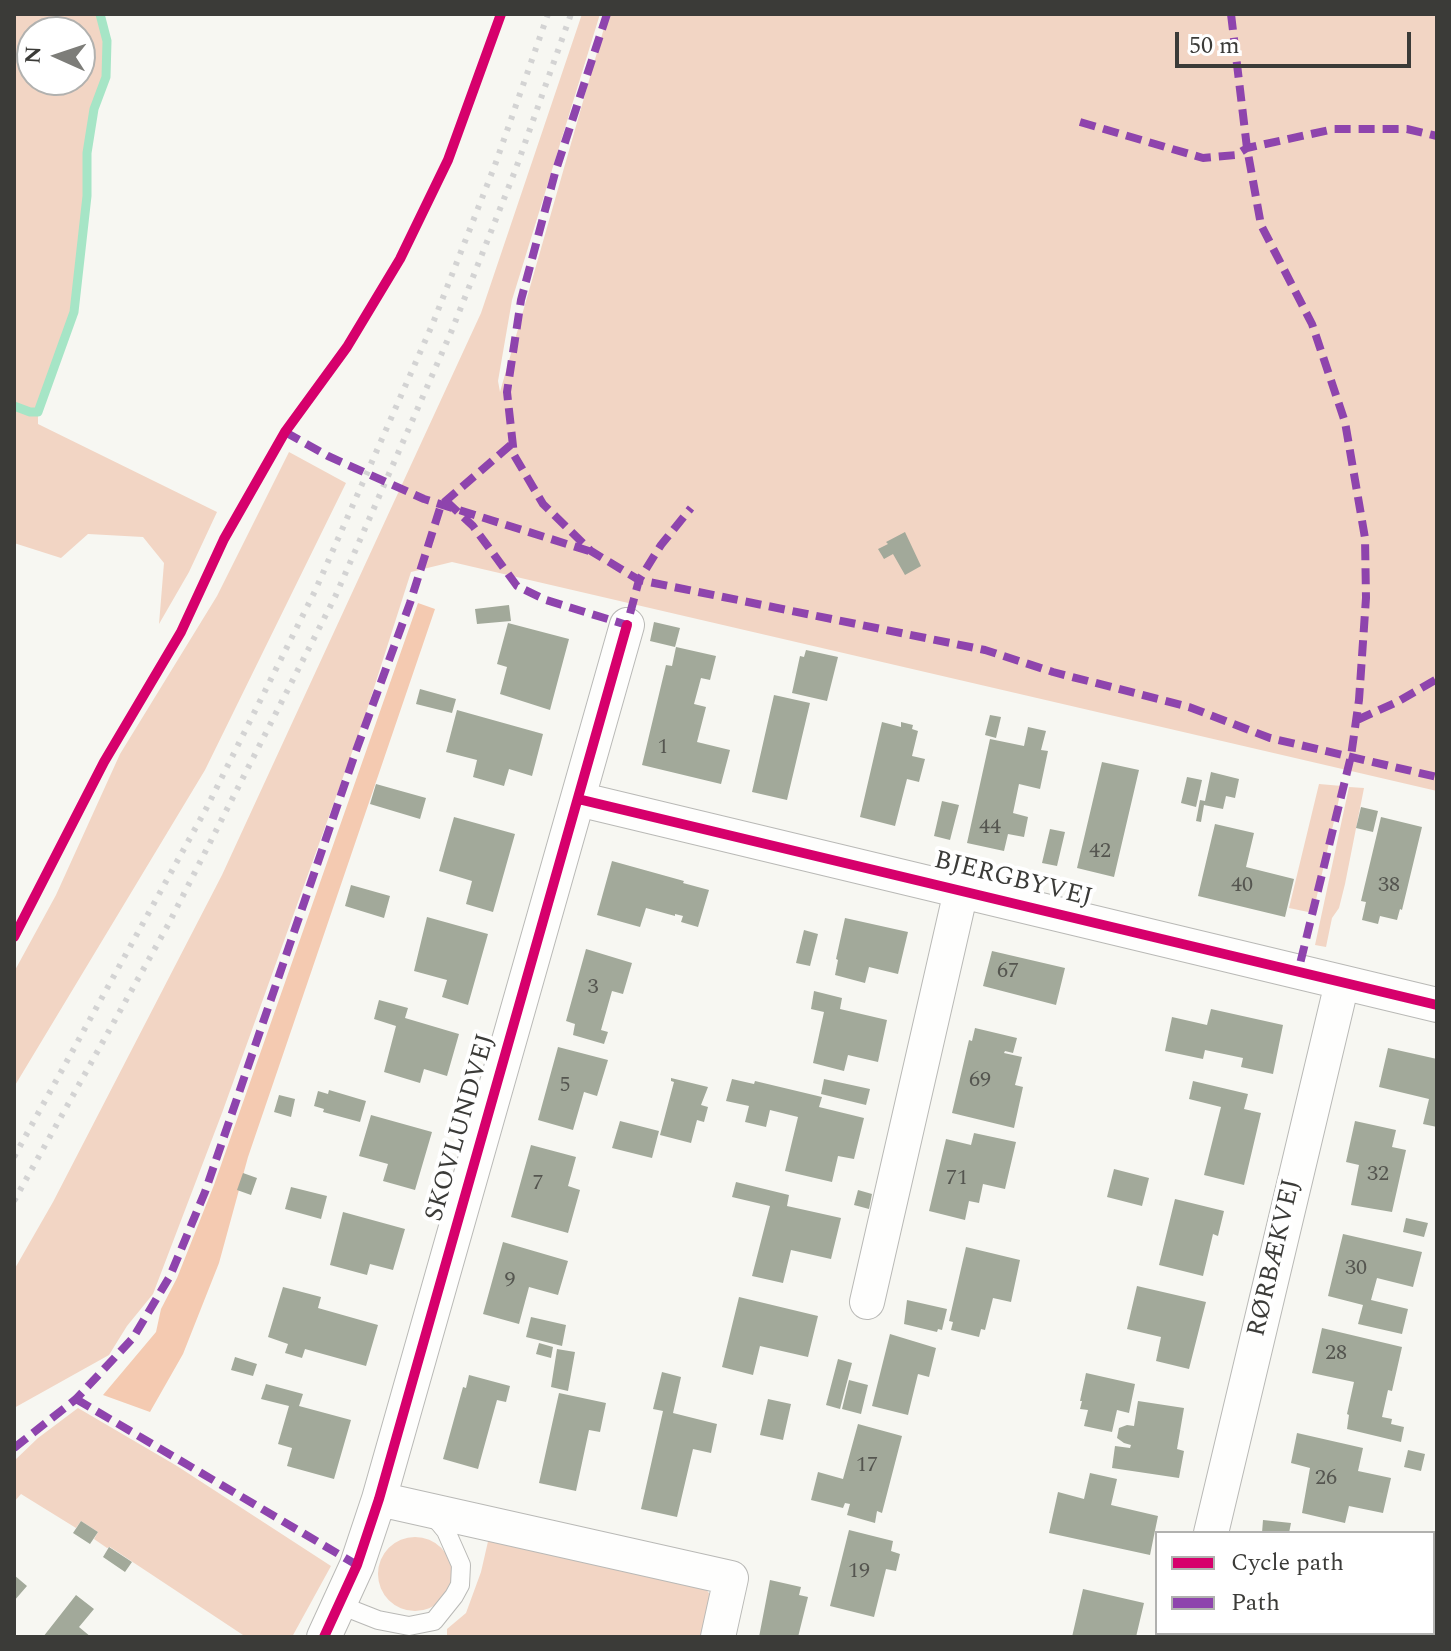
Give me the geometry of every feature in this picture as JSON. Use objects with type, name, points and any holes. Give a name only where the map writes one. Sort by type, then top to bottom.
[{"type":"street","name":"SKOVLUNDVEJ","points":[[324,1637],[340,1605],[379,1499],[627,625]]},
{"type":"street","name":"BJERGBYVEJ","points":[[578,799],[1437,1005]]},
{"type":"street","name":"BJERGBYVEJ","points":[[867,1302],[961,891]]},
{"type":"street","name":"RØRBÆKVEJ","points":[[1211,1531],[1342,983]]},
{"type":"street","points":[[379,1499],[731,1578],[718,1637]]},
{"type":"lane","points":[[340,1605],[378,1620],[409,1626],[434,1621],[460,1585],[461,1565],[446,1531],[429,1511]]},
{"type":"shaded area","points":[[14,14],[100,14],[107,41],[106,77],[94,109],[87,153],[87,196],[74,312],[38,412],[38,424],[217,512],[189,572],[159,624],[164,563],[143,537],[88,534],[61,558],[14,543]]},
{"type":"shaded area","points":[[582,14],[600,14],[512,300],[498,381],[500,392],[608,14],[1437,14],[1437,791],[452,562],[411,572],[364,719],[222,1113],[153,1294],[109,1355],[14,1408],[14,1270],[53,1202],[222,875],[481,313]]},
{"type":"shaded area","points":[[289,452],[346,483],[205,770],[14,1087],[14,972],[56,895],[120,754],[217,596]]},
{"type":"shaded area","points":[[418,603],[435,609],[248,1157],[219,1263],[183,1354],[150,1412],[103,1395],[156,1332],[161,1309],[177,1278],[214,1185]]},
{"type":"shaded area","points":[[1319,784],[1342,786],[1313,913],[1289,908]]},
{"type":"shaded area","points":[[1349,787],[1364,788],[1345,884],[1339,908],[1332,918],[1326,947],[1315,945]]},
{"type":"shaded area","points":[[78,1408],[177,1466],[331,1566],[292,1637],[246,1637],[94,1539],[98,1532],[81,1521],[76,1528],[21,1494],[14,1502],[14,1461],[38,1438]]},
{"type":"shaded area","points":[[415,1537],[429,1540],[441,1548],[449,1560],[452,1574],[449,1588],[441,1600],[429,1608],[415,1611],[401,1608],[389,1600],[381,1588],[378,1574],[381,1560],[389,1548],[401,1540]]},
{"type":"shaded area","points":[[489,1537],[706,1589],[715,1602],[704,1637],[447,1637],[447,1629],[466,1613],[481,1572]]},
{"type":"building","points":[[905,532],[921,566],[905,575],[893,554],[884,559],[878,549]]},
{"type":"building","points":[[509,605],[511,621],[477,624],[475,609]]},
{"type":"building","points":[[654,622],[680,628],[675,647],[650,641]]},
{"type":"building","points":[[508,623],[569,639],[550,710],[500,694],[507,667],[497,664]]},
{"type":"building","points":[[676,647],[716,656],[710,680],[701,678],[694,704],[706,707],[697,742],[730,750],[721,784],[642,765],[666,665],[672,666]]},
{"type":"building","points":[[806,650],[838,657],[827,701],[792,693],[800,656],[804,657]]},
{"type":"building","points":[[420,689],[456,699],[452,713],[416,704]]},
{"type":"building","points":[[774,695],[810,703],[787,800],[752,792]]},
{"type":"building","points":[[457,710],[543,734],[532,776],[509,769],[504,786],[473,777],[477,760],[446,752]]},
{"type":"building","points":[[990,715],[1001,717],[996,738],[985,735]]},
{"type":"building","points":[[882,722],[901,727],[901,722],[913,725],[912,729],[918,731],[912,756],[925,759],[919,782],[907,779],[895,826],[860,817]]},
{"type":"building","points":[[1028,727],[1046,731],[1041,750],[1048,751],[1040,789],[1019,784],[1013,813],[1028,817],[1024,837],[1008,834],[1004,851],[967,843],[990,739],[1024,746]]},
{"type":"building","points":[[1102,762],[1139,770],[1114,877],[1077,868]]},
{"type":"building","points":[[1211,772],[1239,779],[1235,798],[1226,796],[1223,809],[1204,805],[1201,822],[1196,821],[1200,800],[1205,801]]},
{"type":"building","points":[[1187,777],[1202,780],[1196,807],[1181,803]]},
{"type":"building","points":[[376,784],[426,798],[420,819],[370,804]]},
{"type":"building","points":[[942,801],[959,805],[950,840],[934,836]]},
{"type":"building","points":[[1361,807],[1378,811],[1373,832],[1356,828]]},
{"type":"building","points":[[454,817],[515,834],[493,912],[466,904],[472,881],[439,871]]},
{"type":"building","points":[[1381,817],[1422,827],[1402,910],[1397,920],[1380,916],[1378,924],[1362,920],[1366,902],[1361,901]]},
{"type":"building","points":[[1215,824],[1254,833],[1246,867],[1294,879],[1285,917],[1198,896]]},
{"type":"building","points":[[1050,829],[1065,832],[1057,866],[1042,863]]},
{"type":"building","points":[[612,861],[709,890],[698,927],[681,922],[683,916],[646,908],[640,927],[597,915]]},
{"type":"building","points":[[351,885],[390,896],[384,918],[345,906]]},
{"type":"building","points":[[427,917],[488,934],[468,1005],[442,997],[447,980],[414,971]]},
{"type":"building","points":[[845,918],[908,932],[898,974],[869,967],[865,983],[835,975]]},
{"type":"building","points":[[804,930],[818,934],[810,966],[796,963]]},
{"type":"building","points":[[586,949],[632,963],[623,994],[612,991],[601,1030],[608,1032],[604,1044],[573,1035],[575,1024],[566,1021]]},
{"type":"building","points":[[992,951],[1065,968],[1056,1005],[983,986]]},
{"type":"building","points":[[814,991],[842,998],[840,1009],[887,1020],[878,1062],[848,1055],[844,1071],[813,1063],[824,1012],[811,1009]]},
{"type":"building","points":[[379,1000],[408,1008],[405,1018],[459,1034],[447,1076],[424,1069],[420,1083],[384,1072],[396,1026],[374,1019]]},
{"type":"building","points":[[1211,1009],[1283,1025],[1273,1074],[1241,1067],[1243,1058],[1205,1050],[1203,1059],[1165,1051],[1172,1017],[1207,1025]]},
{"type":"building","points":[[975,1028],[1017,1038],[1013,1053],[1004,1053],[1022,1057],[1015,1085],[1023,1087],[1014,1128],[952,1113],[969,1040],[972,1041]]},
{"type":"building","points":[[558,1047],[608,1060],[597,1096],[584,1092],[573,1130],[538,1120]]},
{"type":"building","points":[[1388,1048],[1437,1059],[1437,1127],[1423,1124],[1429,1099],[1379,1087]]},
{"type":"building","points":[[671,1078],[708,1087],[701,1105],[708,1107],[704,1122],[697,1120],[691,1143],[660,1135],[674,1082]]},
{"type":"building","points":[[732,1079],[754,1084],[755,1081],[822,1097],[819,1107],[864,1118],[854,1159],[838,1156],[832,1182],[785,1171],[798,1117],[770,1110],[766,1127],[745,1122],[749,1106],[726,1101]]},
{"type":"building","points":[[824,1079],[870,1089],[866,1105],[821,1094]]},
{"type":"building","points":[[1193,1081],[1248,1094],[1244,1109],[1261,1113],[1244,1185],[1204,1175],[1221,1107],[1189,1099]]},
{"type":"building","points":[[329,1090],[366,1101],[360,1122],[323,1112],[324,1109],[314,1106],[318,1091],[328,1094]]},
{"type":"building","points":[[279,1095],[295,1099],[291,1117],[274,1112]]},
{"type":"building","points":[[371,1115],[432,1132],[415,1190],[383,1181],[388,1164],[359,1156]]},
{"type":"building","points":[[620,1121],[659,1131],[652,1158],[612,1148]]},
{"type":"building","points":[[1355,1121],[1396,1130],[1392,1147],[1406,1150],[1392,1212],[1351,1205],[1359,1165],[1346,1162]]},
{"type":"building","points":[[974,1133],[1016,1142],[1005,1189],[983,1184],[979,1203],[969,1201],[965,1220],[929,1211],[946,1139],[971,1145]]},
{"type":"building","points":[[531,1145],[576,1157],[568,1186],[580,1190],[568,1233],[511,1217]]},
{"type":"building","points":[[1114,1169],[1149,1178],[1142,1206],[1107,1197]]},
{"type":"building","points":[[243,1173],[257,1178],[251,1195],[237,1190]]},
{"type":"building","points":[[736,1182],[789,1195],[787,1206],[841,1218],[831,1259],[791,1250],[783,1283],[752,1276],[770,1206],[732,1197]]},
{"type":"building","points":[[291,1187],[327,1196],[321,1219],[285,1209]]},
{"type":"building","points":[[858,1190],[872,1194],[869,1209],[854,1205]]},
{"type":"building","points":[[1175,1199],[1224,1211],[1218,1236],[1213,1234],[1203,1276],[1159,1265]]},
{"type":"building","points":[[343,1212],[405,1229],[393,1270],[370,1264],[367,1275],[330,1265]]},
{"type":"building","points":[[1406,1218],[1428,1223],[1424,1237],[1403,1232]]},
{"type":"building","points":[[1343,1234],[1422,1252],[1413,1287],[1377,1278],[1371,1300],[1408,1309],[1402,1334],[1358,1324],[1363,1305],[1328,1296]]},
{"type":"building","points":[[503,1242],[568,1261],[558,1295],[529,1287],[519,1324],[483,1314]]},
{"type":"building","points":[[966,1247],[1020,1260],[1011,1302],[993,1298],[985,1330],[981,1329],[979,1337],[951,1330],[953,1322],[949,1321]]},
{"type":"building","points":[[1137,1286],[1206,1302],[1189,1369],[1156,1361],[1161,1337],[1127,1329]]},
{"type":"building","points":[[283,1287],[321,1297],[318,1308],[378,1325],[366,1366],[305,1349],[302,1358],[285,1353],[288,1344],[268,1337]]},
{"type":"building","points":[[739,1297],[818,1316],[808,1357],[760,1346],[753,1375],[722,1367]]},
{"type":"building","points":[[907,1300],[947,1309],[942,1330],[938,1329],[937,1332],[904,1324]]},
{"type":"building","points":[[531,1317],[566,1325],[562,1346],[526,1337]]},
{"type":"building","points":[[1322,1328],[1402,1347],[1392,1391],[1388,1390],[1382,1417],[1392,1419],[1391,1424],[1404,1427],[1401,1442],[1347,1429],[1354,1382],[1312,1373]]},
{"type":"building","points":[[890,1334],[936,1348],[929,1377],[918,1374],[908,1415],[872,1406]]},
{"type":"building","points":[[539,1343],[553,1347],[551,1358],[536,1354]]},
{"type":"building","points":[[557,1349],[575,1352],[568,1391],[551,1387]]},
{"type":"building","points":[[235,1357],[257,1364],[253,1376],[231,1370]]},
{"type":"building","points":[[838,1359],[852,1363],[840,1409],[826,1405]]},
{"type":"building","points":[[662,1372],[681,1377],[673,1413],[717,1424],[711,1453],[693,1449],[677,1517],[641,1509],[663,1411],[653,1409]]},
{"type":"building","points":[[1086,1373],[1135,1384],[1129,1413],[1117,1410],[1112,1432],[1084,1426],[1088,1410],[1080,1409],[1080,1401]]},
{"type":"building","points":[[469,1375],[510,1386],[506,1402],[497,1400],[478,1469],[443,1459]]},
{"type":"building","points":[[849,1380],[868,1385],[861,1414],[842,1409]]},
{"type":"building","points":[[266,1384],[303,1394],[299,1406],[351,1420],[334,1479],[287,1466],[292,1448],[278,1444],[289,1406],[261,1399]]},
{"type":"building","points":[[559,1393],[606,1403],[600,1432],[589,1430],[576,1491],[539,1483]]},
{"type":"building","points":[[768,1399],[791,1404],[783,1440],[760,1435]]},
{"type":"building","points":[[1138,1401],[1184,1408],[1177,1449],[1184,1451],[1179,1478],[1112,1468],[1115,1446],[1130,1448],[1131,1445],[1117,1438],[1119,1428],[1134,1426]]},
{"type":"building","points":[[858,1424],[902,1436],[882,1513],[877,1511],[875,1523],[847,1515],[850,1504],[845,1503],[843,1508],[811,1500],[818,1472],[843,1479]]},
{"type":"building","points":[[1297,1433],[1363,1448],[1358,1471],[1391,1478],[1383,1513],[1349,1506],[1345,1523],[1302,1513],[1310,1468],[1291,1463]]},
{"type":"building","points":[[1408,1450],[1425,1454],[1421,1471],[1404,1467]]},
{"type":"building","points":[[1090,1473],[1117,1479],[1111,1505],[1158,1516],[1150,1555],[1049,1533],[1058,1492],[1084,1499]]},
{"type":"building","points":[[1263,1520],[1291,1523],[1289,1531],[1262,1531]]},
{"type":"building","points":[[81,1521],[98,1532],[90,1544],[73,1533]]},
{"type":"building","points":[[849,1530],[893,1541],[891,1551],[900,1554],[896,1571],[886,1569],[874,1617],[830,1606]]},
{"type":"building","points":[[109,1547],[132,1562],[125,1572],[103,1557]]},
{"type":"building","points":[[14,1575],[27,1586],[14,1601]]},
{"type":"building","points":[[770,1580],[801,1587],[799,1595],[808,1597],[798,1637],[759,1637]]},
{"type":"building","points":[[1083,1589],[1144,1603],[1136,1637],[1072,1637]]},
{"type":"building","points":[[76,1595],[94,1609],[79,1627],[91,1637],[43,1637]]},
{"type":"building","points":[[1248,1635],[1291,1635],[1291,1637]]},
{"type":"waterway","points":[[14,406],[38,412],[74,312],[87,196],[87,153],[94,109],[106,77],[107,41],[100,14]]},
{"type":"railway","points":[[14,1157],[206,809],[315,591],[433,323],[495,165],[548,14]]},
{"type":"railway","points":[[14,1201],[168,925],[335,597],[452,330],[515,171],[571,14]]},
{"type":"marked path","points":[[607,14],[555,173],[521,300],[507,392],[514,455],[543,504],[591,551],[639,580],[985,650],[1053,672],[1189,707],[1270,738],[1437,777]]},
{"type":"marked path","points":[[1231,14],[1247,148],[1261,225],[1312,324],[1345,422],[1365,538],[1366,598],[1359,700],[1351,756],[1298,972]]},
{"type":"marked path","points":[[1080,122],[1203,158],[1236,155],[1247,148],[1334,129],[1407,129],[1437,136]]},
{"type":"marked path","points":[[285,432],[328,456],[424,499],[589,551]]},
{"type":"marked path","points":[[14,1448],[76,1399],[133,1338],[170,1276],[205,1192],[410,603],[441,505],[513,443]]},
{"type":"marked path","points":[[446,501],[473,526],[517,586],[546,600],[627,625],[639,580],[661,545],[691,508]]},
{"type":"marked path","points":[[1357,720],[1437,679]]},
{"type":"marked path","points":[[76,1399],[357,1565]]},
{"type":"cycle path","points":[[14,937],[104,762],[181,632],[224,539],[285,432],[347,347],[400,259],[448,160],[501,14]]},
{"type":"cycle path","points":[[324,1637],[357,1565],[379,1499],[627,625]]},
{"type":"cycle path","points":[[578,799],[1437,1005]]}]
